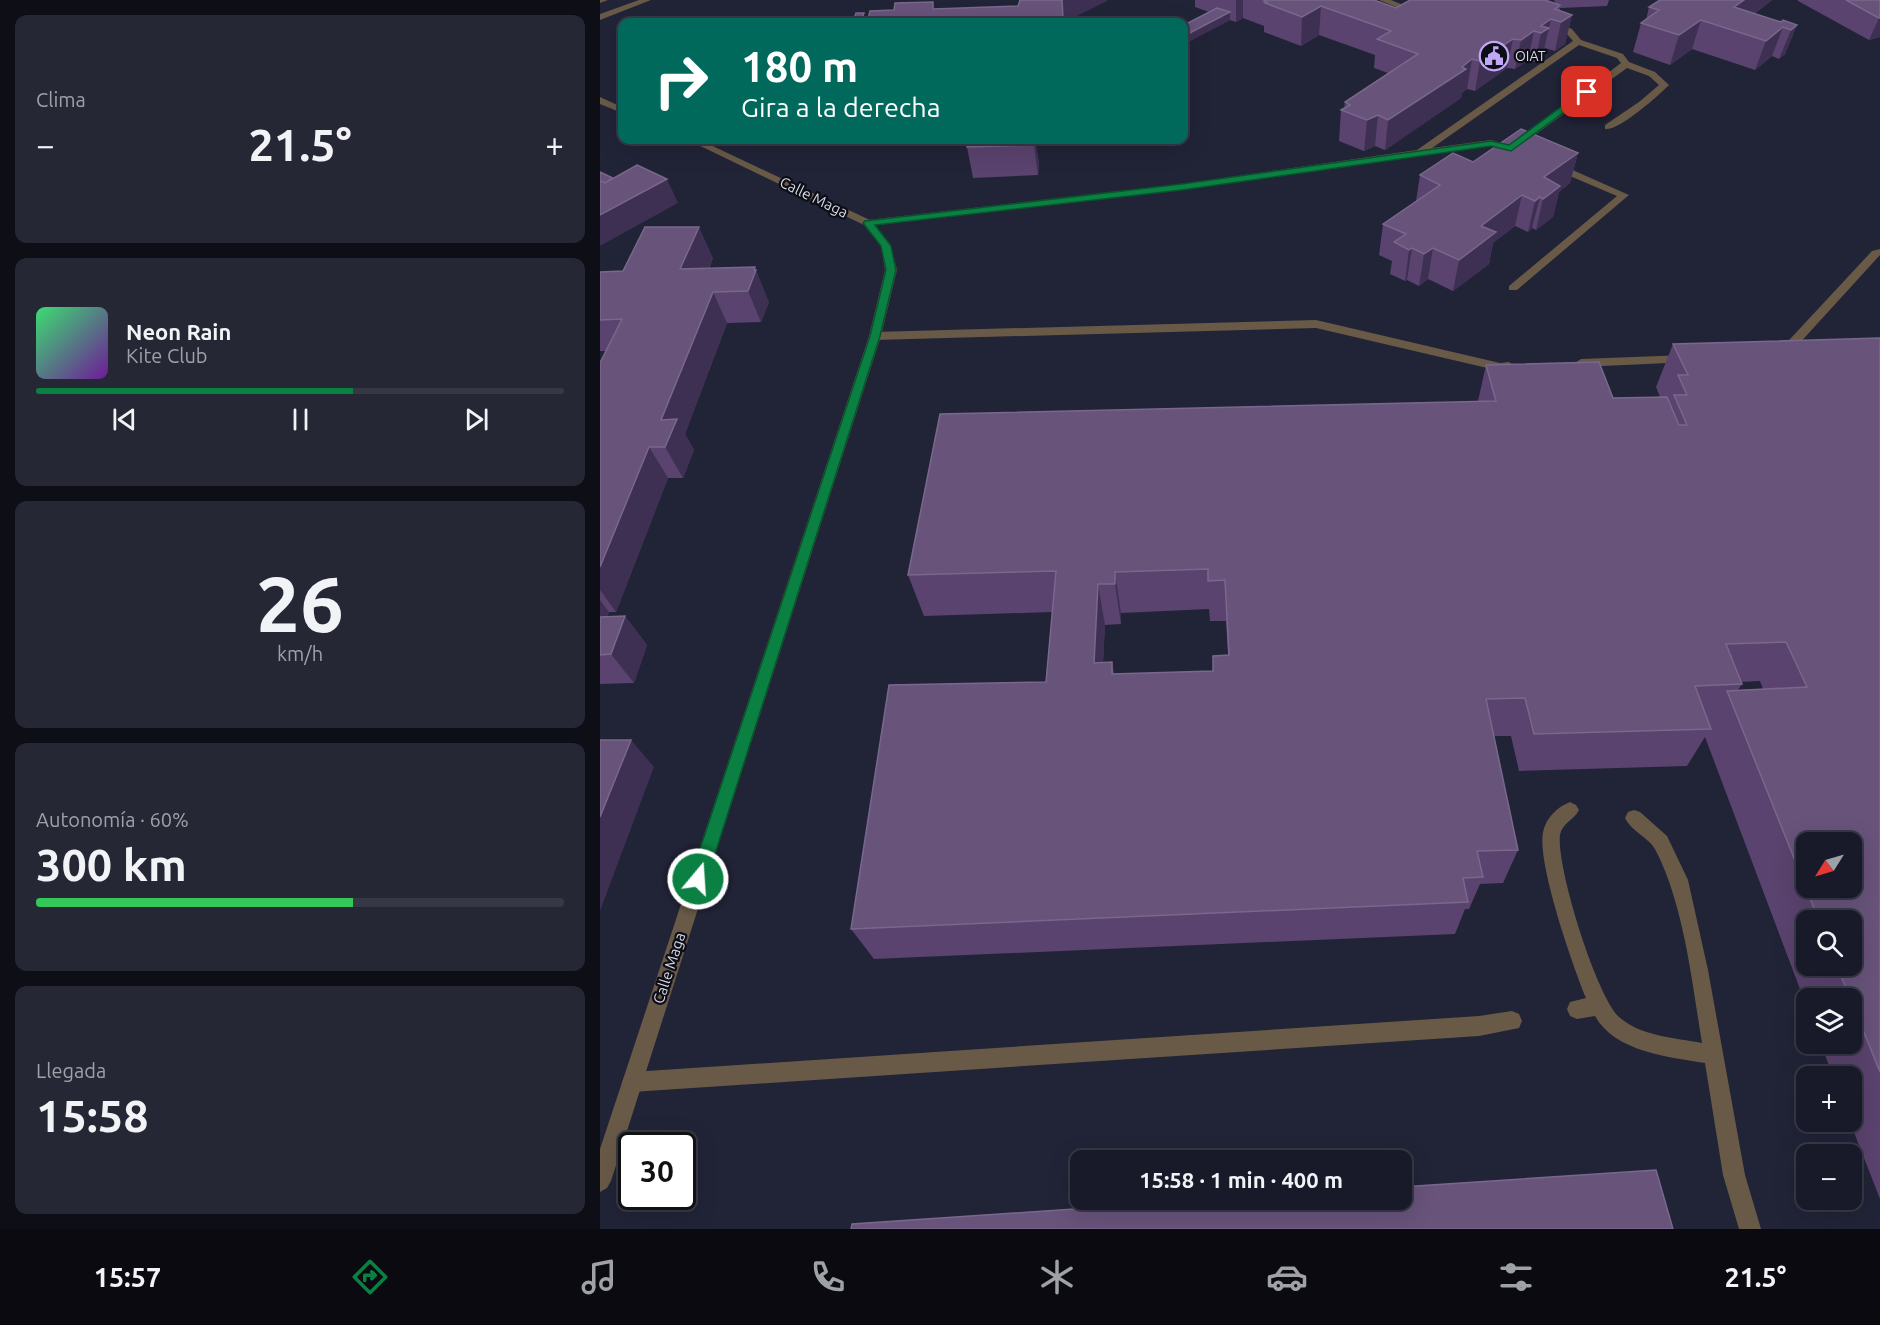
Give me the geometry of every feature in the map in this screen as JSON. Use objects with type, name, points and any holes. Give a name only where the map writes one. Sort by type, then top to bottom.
[{"type":"street","points":[[600,17],[647,0]]},
{"type":"street","points":[[1383,0],[1410,9]]},
{"type":"street","points":[[1541,18],[1569,31],[1578,42],[1620,56],[1626,64],[1652,75],[1664,85],[1642,104],[1608,127]]},
{"type":"street","points":[[1417,155],[1578,42]]},
{"type":"street","points":[[1511,148],[1626,64]]},
{"type":"street","points":[[600,100],[618,108]]},
{"type":"street","points":[[868,223],[1182,187],[1491,143],[1528,155]]},
{"type":"street","name":"Calle Maga","points":[[600,1181],[875,336],[891,270],[886,246],[868,223],[701,144]]},
{"type":"street","points":[[1513,288],[1624,195],[1545,162]]},
{"type":"street","points":[[1770,355],[1782,355],[1880,252]]},
{"type":"street","points":[[875,336],[1316,324],[1500,367],[1523,366]]},
{"type":"street","points":[[1570,364],[1700,358]]},
{"type":"street","points":[[1570,810],[1556,820],[1551,834],[1551,852],[1587,978],[1599,1006],[1611,1023],[1640,1040],[1713,1055]]},
{"type":"street","points":[[1634,819],[1661,842],[1679,880],[1699,970],[1734,1175],[1750,1229]]},
{"type":"street","points":[[1577,1009],[1599,1006]]},
{"type":"street","points":[[632,1082],[1479,1026],[1512,1021]]},
{"type":"building","points":[[1020,0],[1062,0],[1063,18],[868,18],[870,11],[894,10],[895,3],[933,2],[933,9],[1018,6]]},
{"type":"building","points":[[1266,0],[1374,0],[1396,8],[1410,0],[1545,0],[1560,5],[1555,9],[1572,15],[1561,22],[1551,19],[1541,26],[1549,28],[1541,33],[1534,31],[1521,40],[1513,39],[1480,61],[1472,59],[1462,67],[1466,69],[1388,120],[1378,115],[1367,120],[1341,110],[1350,105],[1345,102],[1418,54],[1377,39],[1391,31],[1321,6],[1302,17],[1265,3]]},
{"type":"building","points":[[1660,0],[1744,0],[1734,7],[1797,25],[1791,30],[1783,27],[1766,41],[1701,20],[1679,35],[1641,23],[1659,10],[1649,7]]},
{"type":"building","points":[[1846,0],[1880,0],[1880,17],[1879,18]]},
{"type":"building","points":[[1217,8],[1230,12],[1188,34],[1188,23]]},
{"type":"building","points":[[856,13],[864,13],[862,18],[854,18]]},
{"type":"building","points":[[1521,129],[1578,153],[1544,177],[1560,186],[1543,199],[1540,197],[1535,201],[1522,195],[1481,226],[1496,232],[1459,260],[1433,248],[1424,254],[1412,248],[1409,250],[1394,242],[1406,234],[1383,224],[1440,185],[1420,175],[1453,153],[1473,162]]},
{"type":"building","points":[[967,144],[1034,144],[1034,145],[967,147]]},
{"type":"building","points":[[637,165],[667,179],[600,215],[600,181],[605,183]]},
{"type":"building","points":[[600,172],[613,178],[605,183],[600,181]]},
{"type":"building","points":[[645,227],[699,227],[680,269],[755,267],[754,270],[756,270],[748,291],[713,292],[661,420],[677,419],[665,447],[649,447],[600,567],[600,363],[622,319],[600,320],[600,272],[623,271]]},
{"type":"building","points":[[1880,338],[1880,1072],[1862,1028],[1862,988],[1846,988],[1841,976],[1862,976],[1862,910],[1815,910],[1810,898],[1862,898],[1862,832],[1796,832],[1796,864],[1727,691],[1807,687],[1786,642],[1726,644],[1742,684],[1695,686],[1711,729],[1534,734],[1525,698],[1486,699],[1518,850],[1477,851],[1483,877],[1463,878],[1468,902],[851,929],[889,685],[1046,682],[1056,571],[908,575],[940,414],[1496,401],[1486,365],[1599,362],[1613,398],[1667,397],[1679,425],[1687,425],[1674,395],[1687,395],[1678,375],[1688,375],[1673,344]],"holes":[[[1208,569],[1208,581],[1225,580],[1229,655],[1213,656],[1213,671],[1112,674],[1112,662],[1094,663],[1098,584],[1115,584],[1115,572]]]},
{"type":"building","points":[[625,616],[611,654],[600,655],[600,617]]},
{"type":"building","points":[[600,740],[631,740],[600,817]]},
{"type":"building","points":[[1656,1170],[1673,1229],[851,1229],[852,1224],[1070,1209],[1412,1210],[1412,1186]]},
{"type":"place","name":"OIAT","points":[[1494,56]]},
{"type":"route","points":[[698,879],[875,336],[891,270],[886,246],[868,223],[1182,187],[1491,143],[1511,148],[1587,92]]}]
